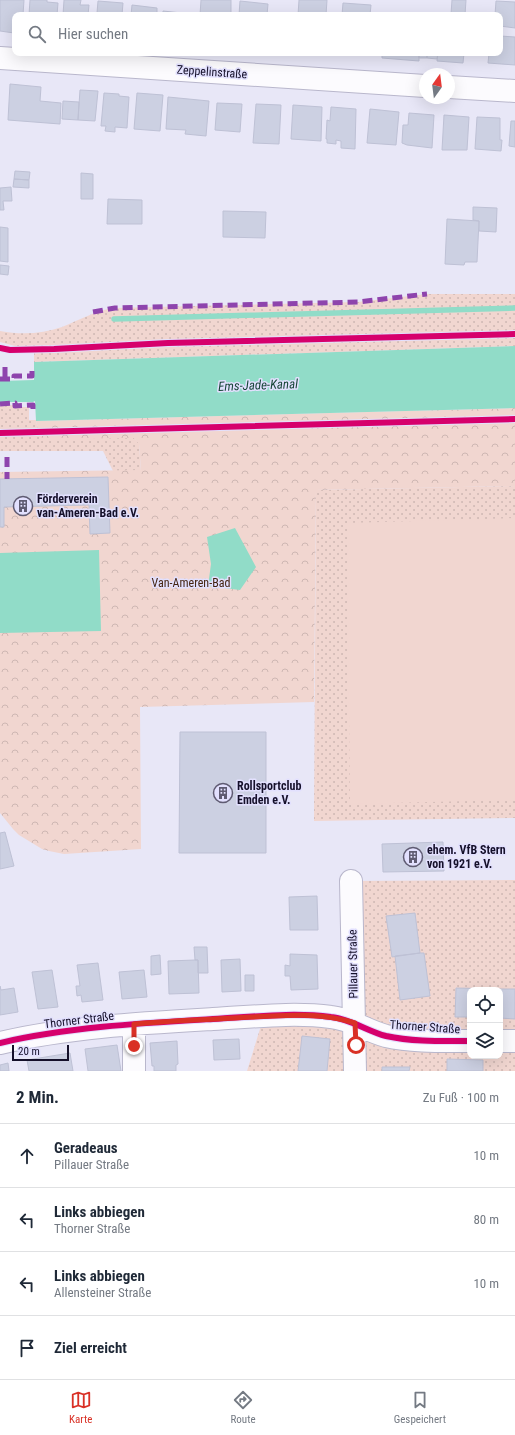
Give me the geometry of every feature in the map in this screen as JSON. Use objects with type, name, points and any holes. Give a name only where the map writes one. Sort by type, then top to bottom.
[{"type":"street","name":"Zeppelinstraße","points":[[0,58],[419,86]]},
{"type":"street","points":[[455,87],[515,91]]},
{"type":"street","name":"Pillauer Straße","points":[[351,881],[355,1071]]},
{"type":"street","name":"Thorner Straße","points":[[0,1043],[89,1028],[168,1021],[303,1015],[331,1017],[355,1023],[384,1035],[402,1038],[467,1041]]},
{"type":"street","points":[[134,1024],[134,1071]]},
{"type":"street","points":[[503,1041],[515,1042]]},
{"type":"green space","points":[[427,294],[515,294],[515,346],[34,362],[34,346],[15,346],[0,342],[0,331],[24,333],[47,331],[62,327],[95,313],[115,308],[358,302]]},
{"type":"green space","points":[[13,405],[13,407],[29,407],[29,420],[36,420],[38,429],[0,430],[0,406]]},
{"type":"green space","name":"Van-Ameren-Bad","points":[[515,408],[515,486],[316,490],[314,702],[140,707],[141,849],[64,854],[49,851],[42,849],[19,835],[0,813],[0,472],[141,470],[139,444],[134,438],[44,440],[40,436],[36,421]]},
{"type":"green space","points":[[39,434],[40,436],[134,438],[139,443],[141,471],[113,471],[103,451],[0,451],[0,436]]},
{"type":"green space","points":[[515,486],[515,818],[314,821],[316,490]]},
{"type":"green space","points":[[515,518],[515,800],[350,804],[347,523]]},
{"type":"green space","points":[[515,880],[515,1071],[247,1071],[264,1016],[355,1023],[351,881]]},
{"type":"water","name":"Ems-Jade-Kanal","points":[[515,346],[515,408],[36,421],[35,401],[0,402],[0,381],[34,380],[34,362]]},
{"type":"water","points":[[235,528],[256,567],[240,590],[208,586],[211,564],[207,537]]},
{"type":"water","points":[[99,550],[101,631],[0,633],[0,553]]},
{"type":"building","points":[[0,0],[24,0],[23,12],[12,12],[12,33],[0,31]]},
{"type":"building","points":[[30,0],[47,0],[47,2],[58,3],[57,12],[29,12]]},
{"type":"building","points":[[64,0],[81,0],[80,5],[89,5],[88,12],[63,12]]},
{"type":"building","points":[[201,0],[231,0],[231,12],[200,12]]},
{"type":"building","points":[[299,0],[327,0],[326,12],[298,12]]},
{"type":"building","points":[[452,0],[466,0],[465,12],[451,12]]},
{"type":"building","points":[[98,1],[123,3],[122,12],[97,12]]},
{"type":"building","points":[[240,1],[268,4],[267,12],[239,12]]},
{"type":"building","points":[[496,1],[515,2],[515,28],[503,26],[503,12],[495,12]]},
{"type":"building","points":[[343,3],[371,5],[370,12],[342,12]]},
{"type":"building","points":[[132,5],[157,8],[157,12],[131,12]]},
{"type":"building","points":[[503,36],[515,37],[515,65],[488,63],[489,56],[503,56]]},
{"type":"building","points":[[382,56],[419,56],[419,61],[382,58]]},
{"type":"building","points":[[419,56],[427,56],[427,58],[419,58]]},
{"type":"building","points":[[427,56],[438,56],[437,59],[427,58]]},
{"type":"building","points":[[438,56],[464,56],[463,63],[437,61]]},
{"type":"building","points":[[10,84],[41,87],[40,101],[61,103],[60,124],[8,120]]},
{"type":"building","points":[[80,90],[98,91],[95,121],[78,120]]},
{"type":"building","points":[[104,93],[119,94],[119,96],[129,97],[127,128],[115,127],[115,132],[105,131],[106,126],[101,126]]},
{"type":"building","points":[[137,93],[163,95],[160,131],[134,129]]},
{"type":"building","points":[[168,97],[209,101],[206,136],[185,134],[186,130],[166,129]]},
{"type":"building","points":[[63,101],[79,102],[78,120],[62,119]]},
{"type":"building","points":[[217,103],[242,104],[240,132],[215,130]]},
{"type":"building","points":[[256,104],[281,105],[279,144],[253,143]]},
{"type":"building","points":[[293,105],[322,107],[321,141],[291,139]]},
{"type":"building","points":[[331,107],[356,109],[355,149],[341,148],[341,141],[336,140],[336,144],[327,143],[327,120],[330,121]]},
{"type":"building","points":[[370,109],[399,112],[396,145],[367,143]]},
{"type":"building","points":[[409,113],[434,115],[432,148],[402,143],[403,125],[408,125]]},
{"type":"building","points":[[444,115],[469,117],[467,150],[442,150]]},
{"type":"building","points":[[477,117],[500,118],[500,140],[502,140],[501,151],[475,149]]},
{"type":"building","points":[[511,121],[515,121],[515,147],[509,146]]},
{"type":"building","points":[[15,171],[30,172],[29,180],[14,179]]},
{"type":"building","points":[[81,173],[93,174],[93,199],[81,199]]},
{"type":"building","points":[[14,179],[29,180],[29,188],[13,187]]},
{"type":"building","points":[[11,187],[12,201],[3,201],[4,210],[0,210],[0,188]]},
{"type":"building","points":[[108,199],[142,200],[142,224],[107,224]]},
{"type":"building","points":[[473,207],[497,208],[496,232],[479,231],[479,221],[473,220]]},
{"type":"building","points":[[223,211],[266,212],[265,238],[223,237]]},
{"type":"building","points":[[447,219],[479,221],[477,262],[465,262],[464,265],[445,264]]},
{"type":"building","points":[[0,227],[8,228],[8,262],[0,261]]},
{"type":"building","points":[[0,265],[9,266],[8,275],[0,274]]},
{"type":"building","name":"Förderverein van-Ameren-Bad e.V.","points":[[108,477],[110,533],[90,534],[89,505],[4,507],[4,527],[0,527],[0,479]]},
{"type":"building","name":"Rollsportclub Emden e.V.","points":[[180,732],[266,732],[266,853],[179,853]]},
{"type":"building","points":[[5,832],[14,866],[0,869],[0,833]]},
{"type":"building","name":"ehem. VfB Stern von 1921 e.V.","points":[[443,842],[444,871],[383,872],[382,844]]},
{"type":"building","points":[[317,896],[318,930],[290,930],[289,897]]},
{"type":"building","points":[[415,913],[420,953],[392,957],[386,916]]},
{"type":"building","points":[[194,947],[207,947],[208,973],[198,973],[198,960],[195,960]]},
{"type":"building","points":[[424,953],[430,996],[400,1000],[395,956]]},
{"type":"building","points":[[290,954],[317,955],[318,989],[291,990],[290,976],[285,976],[285,965],[290,966]]},
{"type":"building","points":[[160,955],[161,974],[151,975],[151,956]]},
{"type":"building","points":[[240,959],[241,991],[222,992],[221,960]]},
{"type":"building","points":[[198,960],[199,993],[169,994],[168,961]]},
{"type":"building","points":[[98,963],[103,1000],[82,1002],[81,995],[77,996],[76,986],[80,986],[77,965]]},
{"type":"building","points":[[52,970],[58,1007],[38,1009],[32,972]]},
{"type":"building","points":[[144,970],[147,997],[122,999],[119,972]]},
{"type":"building","points":[[245,975],[254,975],[254,991],[245,991]]},
{"type":"building","points":[[0,986],[1,990],[14,988],[18,1012],[0,1015]]},
{"type":"building","points":[[456,988],[467,988],[467,1017],[455,1017]]},
{"type":"building","points":[[503,989],[515,989],[515,1019],[503,1018]]},
{"type":"building","points":[[302,1036],[330,1039],[327,1071],[298,1071]]},
{"type":"building","points":[[239,1039],[240,1059],[214,1060],[213,1040]]},
{"type":"building","points":[[177,1041],[178,1064],[176,1065],[176,1071],[154,1071],[154,1066],[152,1066],[150,1043]]},
{"type":"building","points":[[117,1045],[121,1071],[88,1071],[85,1049]]},
{"type":"building","points":[[70,1053],[73,1071],[29,1071],[27,1060]]},
{"type":"building","points":[[447,1059],[483,1060],[483,1071],[447,1071]]},
{"type":"building","points":[[8,1063],[9,1071],[0,1071],[0,1065]]},
{"type":"building","points":[[382,1067],[410,1067],[409,1071],[382,1071]]},
{"type":"waterway","points":[[114,319],[515,308]]},
{"type":"marked path","points":[[93,312],[115,308],[358,302],[427,294]]},
{"type":"marked path","points":[[0,379],[14,379],[14,376],[32,376],[32,366]]},
{"type":"marked path","points":[[5,367],[5,379]]},
{"type":"marked path","points":[[0,404],[15,403],[15,406],[33,405],[33,413]]},
{"type":"marked path","points":[[7,457],[7,479]]},
{"type":"cycle path","points":[[0,348],[10,350],[54,349],[168,343],[515,334]]},
{"type":"cycle path","points":[[0,433],[515,419]]},
{"type":"cycle path","points":[[0,1043],[52,1033],[106,1026],[287,1015],[338,1018],[379,1034],[396,1038],[428,1041],[467,1041]]},
{"type":"place","name":"Förderverein van-Ameren-Bad e.V.","points":[[23,506]]},
{"type":"place","name":"Rollsportclub Emden e.V.","points":[[223,793]]},
{"type":"place","name":"ehem. VfB Stern von 1921 e.V.","points":[[413,857]]},
{"type":"route","points":[[134,1046],[134,1024],[261,1016],[303,1015],[331,1017],[355,1023],[356,1045]]}]
